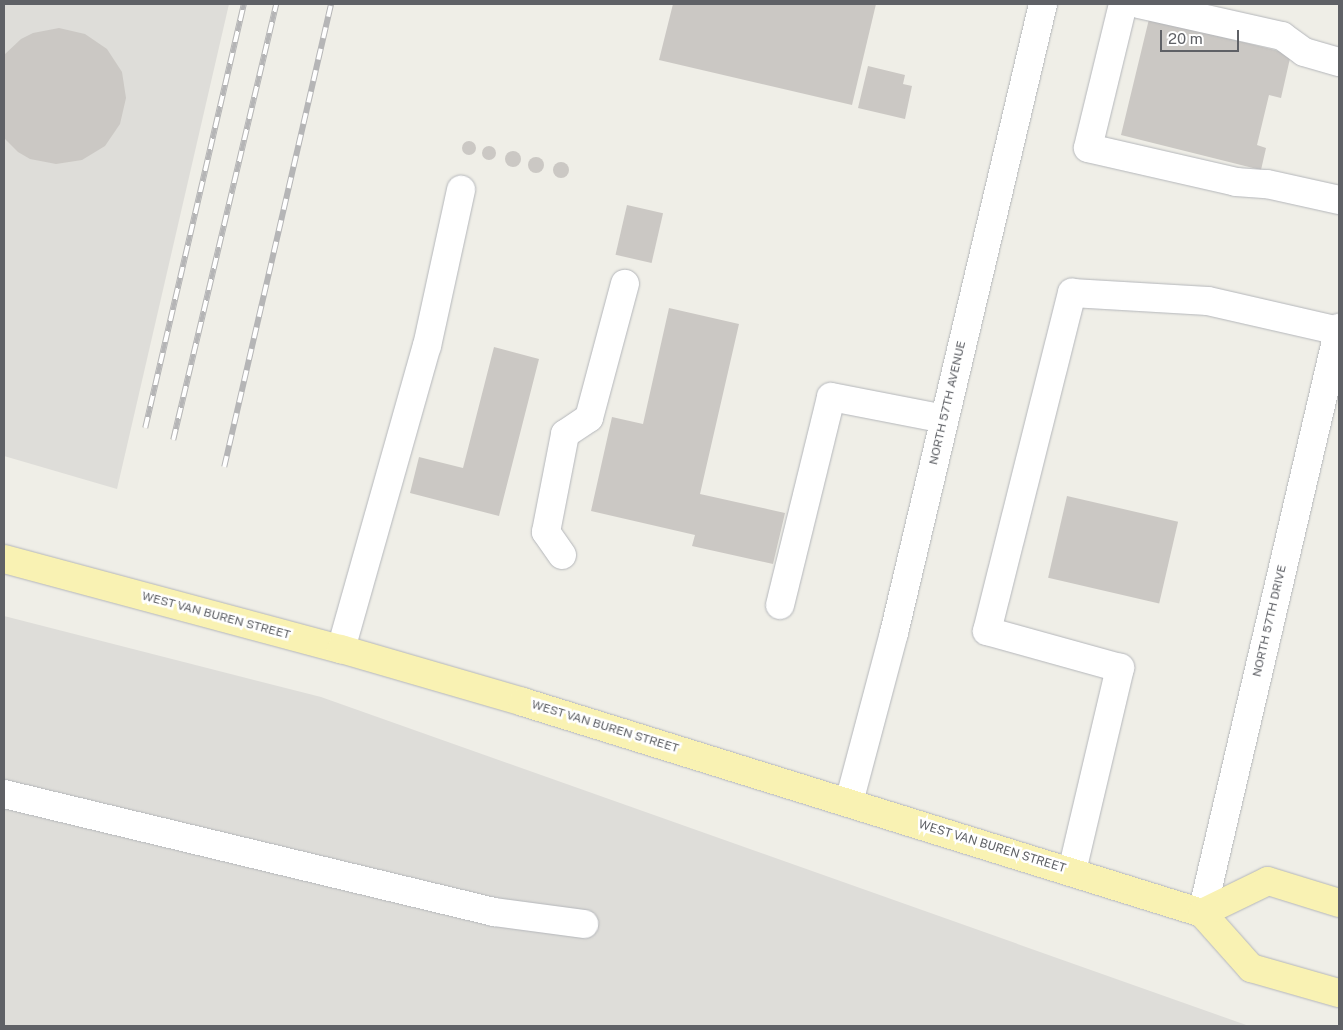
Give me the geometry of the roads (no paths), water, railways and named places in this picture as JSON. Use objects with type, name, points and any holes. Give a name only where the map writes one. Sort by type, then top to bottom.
[{"type":"main road","name":"WEST VAN BUREN STREET","points":[[4,559],[341,649],[523,702],[1072,871],[1202,913]]},
{"type":"main road","points":[[1339,903],[1268,881],[1202,913],[1251,968],[1339,992]]},
{"type":"street","name":"NORTH 57TH AVENUE","points":[[849,802],[894,633],[1042,4]]},
{"type":"street","points":[[1123,4],[1088,148],[1236,182],[1267,184],[1339,200]]},
{"type":"street","points":[[1139,4],[1282,36],[1304,52],[1339,62]]},
{"type":"street","points":[[341,649],[426,346],[461,190]]},
{"type":"street","points":[[562,555],[546,532],[565,434],[589,418],[625,284]]},
{"type":"street","points":[[1072,871],[1120,668],[987,631],[1072,293],[1208,301],[1339,330]]},
{"type":"street","name":"NORTH 57TH DRIVE","points":[[1202,913],[1339,330]]},
{"type":"street","points":[[780,605],[831,397],[944,419]]},
{"type":"street","points":[[4,794],[494,912],[584,924]]},
{"type":"railway","points":[[145,428],[244,4]]},
{"type":"railway","points":[[173,440],[276,4]]},
{"type":"railway","points":[[224,467],[331,4]]}]
